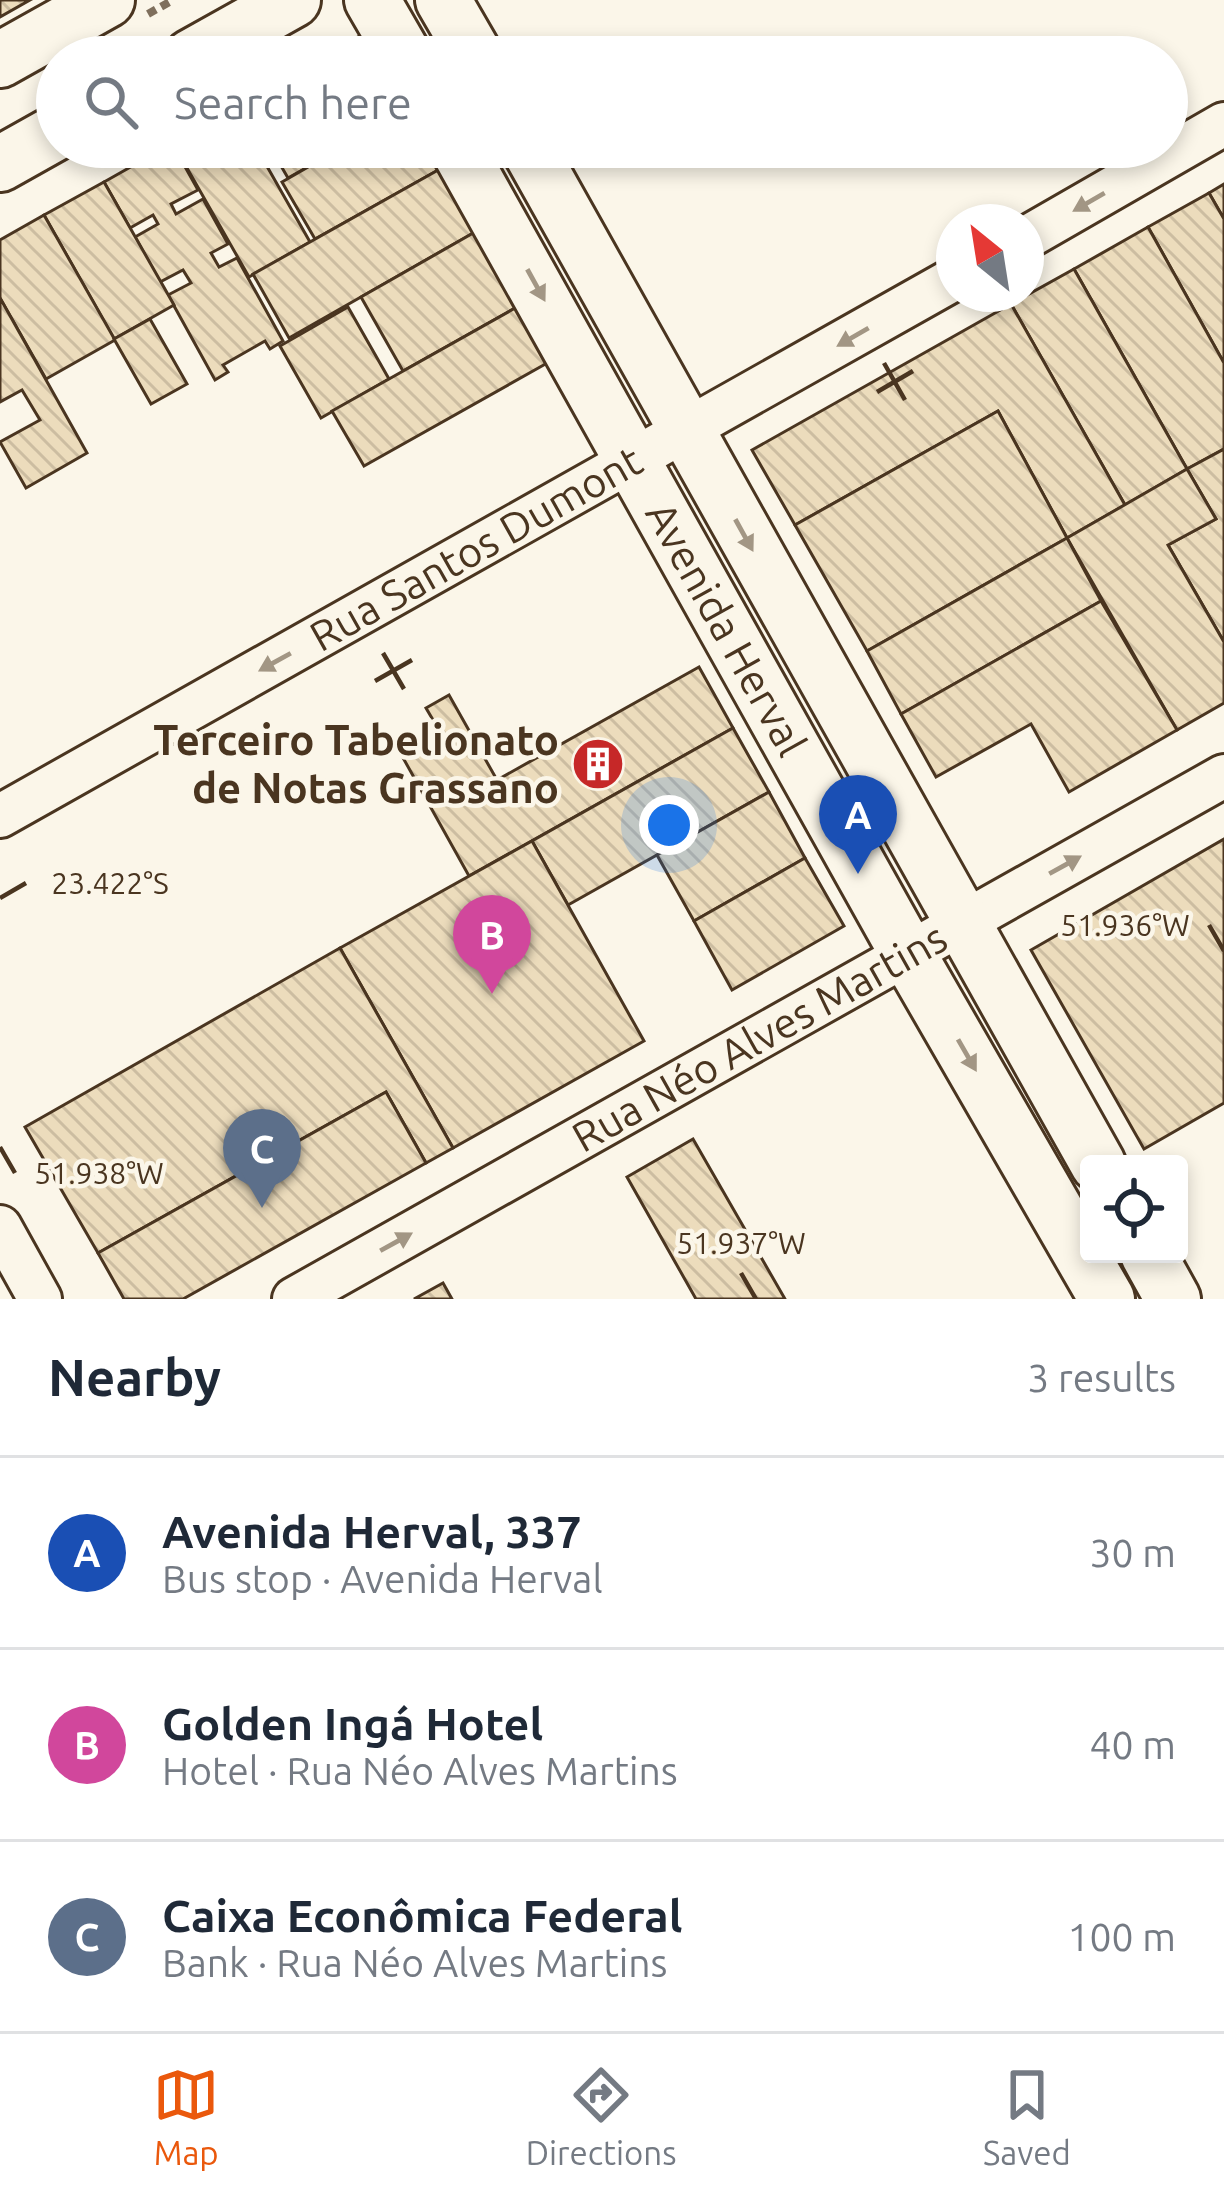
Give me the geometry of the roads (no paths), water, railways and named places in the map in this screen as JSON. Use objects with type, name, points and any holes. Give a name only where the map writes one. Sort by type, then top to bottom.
[{"type":"main road","points":[[43,36],[107,0]]},
{"type":"main road","points":[[229,36],[293,0]]},
{"type":"main road","points":[[372,0],[392,36]]},
{"type":"main road","points":[[443,0],[464,36]]},
{"type":"main road","points":[[0,60],[36,40]]},
{"type":"main road","points":[[0,164],[36,144]]},
{"type":"main road","name":"Avenida Herval","points":[[470,168],[908,954],[1107,1299]]},
{"type":"main road","points":[[501,221],[502,168]]},
{"type":"main road","name":"Avenida Herval","points":[[540,168],[1086,1143]]},
{"type":"main road","points":[[758,681],[856,736]]},
{"type":"main road","points":[[1056,1210],[1086,1143]]},
{"type":"main road","points":[[1153,1263],[1174,1299]]},
{"type":"street","points":[[1188,145],[1224,124]]},
{"type":"street","points":[[1044,228],[1148,168]]},
{"type":"street","name":"Rua Santos Dumont","points":[[0,816],[936,289]]},
{"type":"street","name":"Rua Néo Alves Martins","points":[[294,1299],[1224,776]]},
{"type":"street","points":[[0,1227],[40,1299]]},
{"type":"place","name":"Terceiro Tabelionato de Notas Grassano","points":[[598,764]]},
{"type":"place","name":"Avenida Herval, 337","points":[[858,874]]},
{"type":"place","name":"Golden Ingá Hotel","points":[[492,994]]},
{"type":"place","name":"Caixa Econômica Federal","points":[[262,1208]]}]
